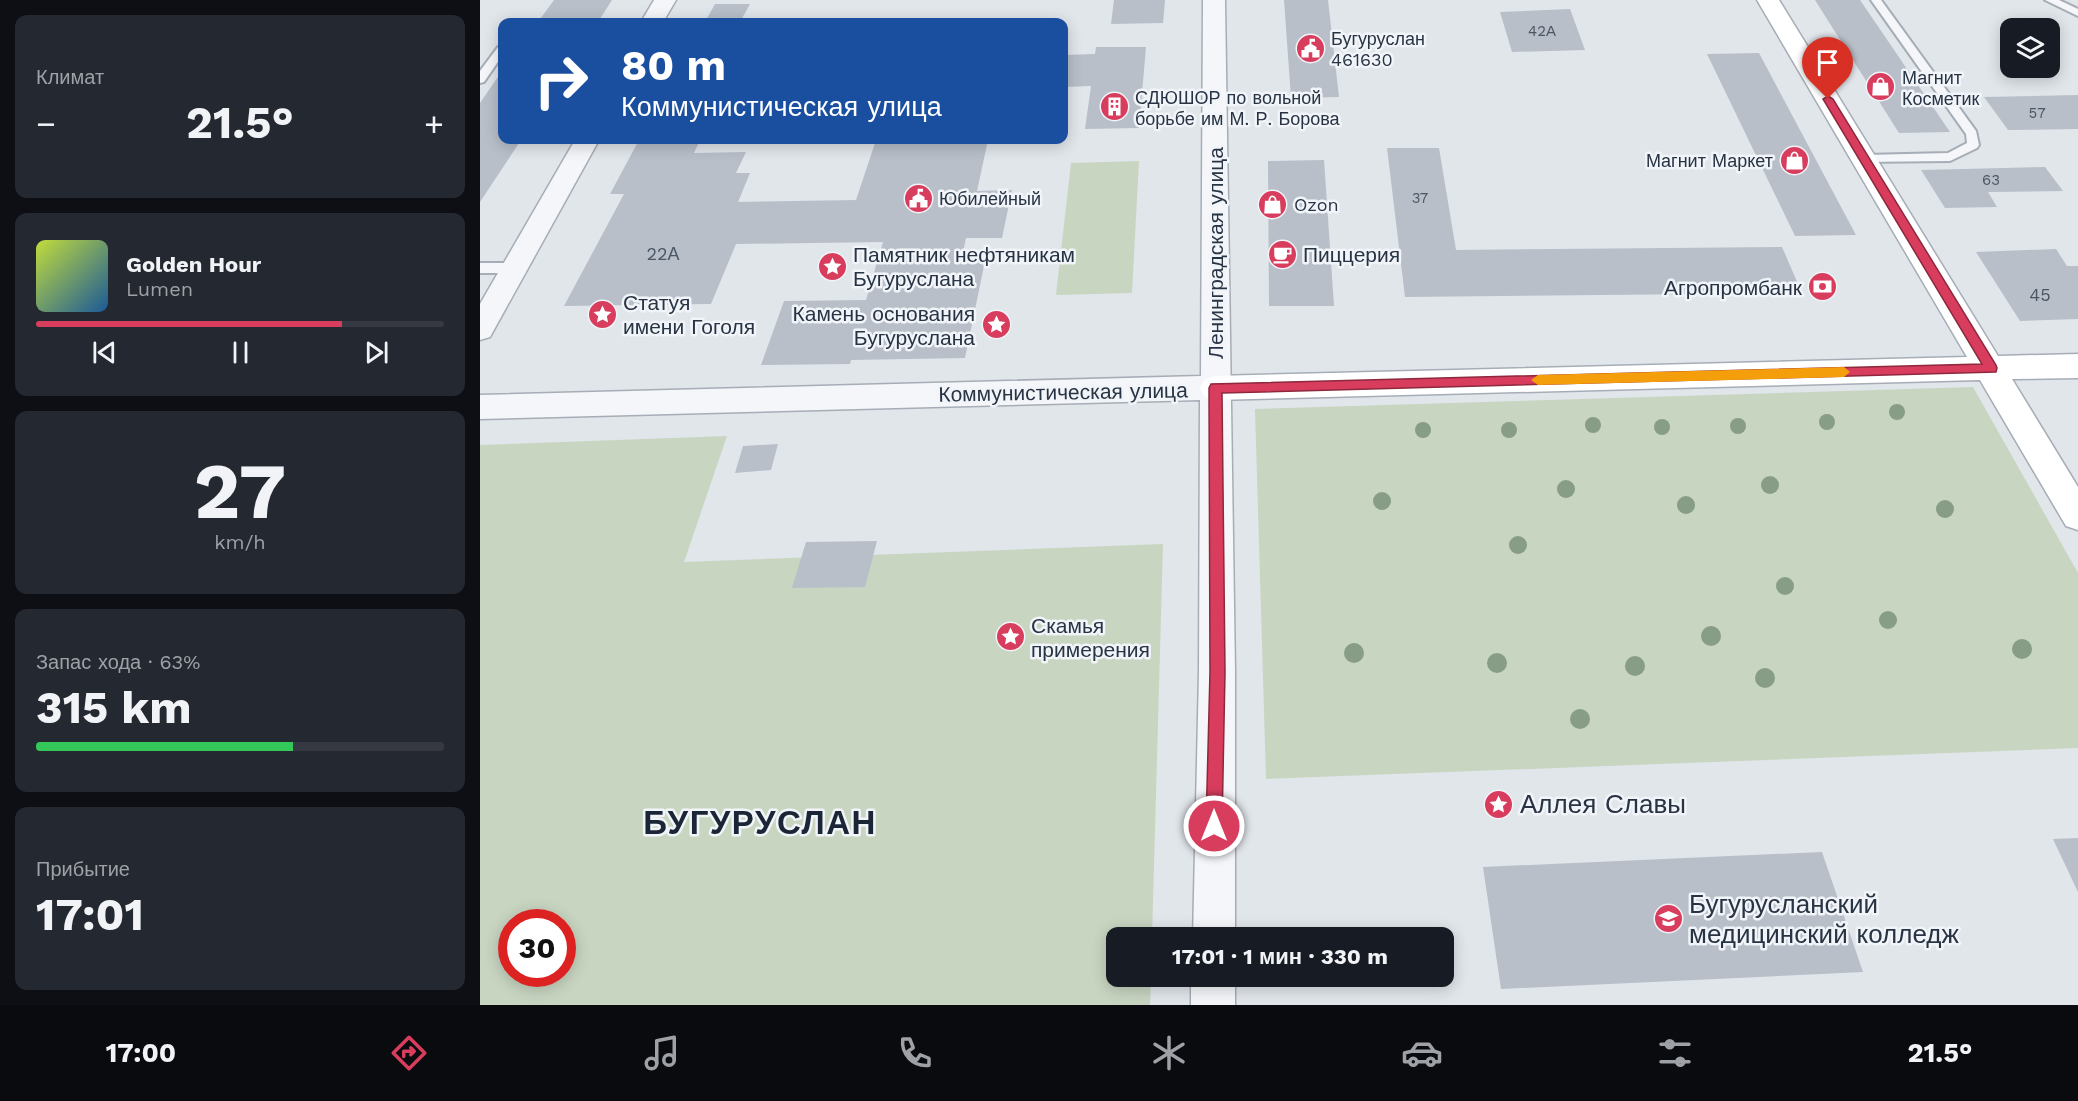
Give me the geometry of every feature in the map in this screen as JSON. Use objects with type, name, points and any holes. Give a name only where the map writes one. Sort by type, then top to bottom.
[{"type":"street","points":[[654,18],[665,0]]},
{"type":"street","name":"Ленинградская улица","points":[[1214,0],[1217,672],[1214,927]]},
{"type":"street","points":[[1768,0],[1991,368],[2069,484],[2078,516]]},
{"type":"street","points":[[480,329],[584,144]]},
{"type":"street","name":"Коммунистическая улица","points":[[480,407],[2078,366]]},
{"type":"street","points":[[1213,987],[1213,1005]]},
{"type":"lane","points":[[1864,159],[1950,157],[1962,153],[1972,145],[1972,134],[1876,0]]},
{"type":"lane","points":[[2050,0],[2078,13]]},
{"type":"lane","points":[[480,78],[498,54]]},
{"type":"lane","points":[[480,268],[514,268]]},
{"type":"green space","points":[[1139,161],[1132,293],[1056,295],[1071,163]]},
{"type":"green space","points":[[1973,387],[2078,573],[2078,748],[1266,779],[1255,409]]},
{"type":"green space","points":[[727,436],[684,562],[1163,544],[1152,927],[1106,927],[1106,987],[1151,987],[1150,1005],[480,1005],[480,445]]},
{"type":"building","points":[[554,0],[612,0],[601,18],[541,18]]},
{"type":"building","points":[[1114,0],[1165,0],[1163,23],[1111,24]]},
{"type":"building","name":"Бугуруслан 461630","points":[[1284,0],[1328,0],[1339,97],[1291,98]]},
{"type":"building","points":[[1815,0],[1860,0],[1950,132],[1899,133]]},
{"type":"building","points":[[715,4],[750,4],[742,18],[707,18]]},
{"type":"building","points":[[1570,9],[1585,50],[1512,52],[1500,12]]},
{"type":"building","name":"СДЮШОР по вольной борьбе им М. Р. Борова","points":[[1096,47],[1146,47],[1139,128],[1085,129],[1091,86],[1068,87],[1068,55],[1095,54]]},
{"type":"building","points":[[1759,53],[1856,235],[1795,236],[1707,54]]},
{"type":"building","points":[[498,77],[498,144],[518,144],[480,202],[480,103]]},
{"type":"building","points":[[2078,95],[2078,129],[2008,130],[1984,97]]},
{"type":"building","points":[[637,144],[698,144],[694,153],[746,152],[736,173],[750,173],[738,202],[856,200],[875,144],[987,144],[977,191],[1012,190],[1002,238],[966,238],[961,262],[985,261],[965,358],[851,360],[850,364],[761,365],[784,301],[866,300],[883,242],[736,244],[711,304],[564,306],[624,194],[610,194]]},
{"type":"building","points":[[1387,148],[1439,148],[1456,250],[1782,247],[1802,293],[1405,297]]},
{"type":"building","points":[[1324,160],[1334,306],[1269,306],[1268,161]]},
{"type":"building","points":[[2045,167],[2063,191],[1988,192],[1997,207],[1945,208],[1921,170]]},
{"type":"building","points":[[2056,249],[2067,266],[2078,266],[2078,319],[2020,321],[1976,252]]},
{"type":"building","points":[[778,444],[771,470],[735,473],[743,446]]},
{"type":"building","points":[[877,541],[865,587],[792,588],[806,542]]},
{"type":"building","points":[[2078,838],[2078,892],[2053,839]]},
{"type":"building","name":"Бугурусланский медицинский колледж","points":[[1822,852],[1863,972],[1501,989],[1483,867]]},
{"type":"slow traffic","points":[[1538,380],[1844,372]]},
{"type":"place","name":"Бугуруслан 461630","points":[[1310,48]]},
{"type":"place","name":"Магнит Косметик","points":[[1881,87]]},
{"type":"place","name":"СДЮШОР по вольной борьбе им М. Р. Борова","points":[[1114,107]]},
{"type":"place","name":"Магнит Маркет","points":[[1794,160]]},
{"type":"place","name":"Юбилейный","points":[[918,198]]},
{"type":"place","name":"Ozon","points":[[1273,204]]},
{"type":"place","name":"Пиццерия","points":[[1282,254]]},
{"type":"place","name":"Памятник нефтяникам Бугуруслана","points":[[832,266]]},
{"type":"place","name":"Агропромбанк","points":[[1823,287]]},
{"type":"place","name":"Статуя имени Гоголя","points":[[602,314]]},
{"type":"place","name":"Камень основания Бугуруслана","points":[[996,325]]},
{"type":"place","name":"Скамья примерения","points":[[1010,637]]},
{"type":"place","name":"Аллея Славы","points":[[1499,804]]},
{"type":"place","name":"Бугурусланский медицинский колледж","points":[[1668,919]]},
{"type":"district","name":"БУГУРУСЛАН","points":[[760,822]]},
{"type":"route","points":[[1214,826],[1217,672],[1215,388],[1991,368],[1828,99]]}]
